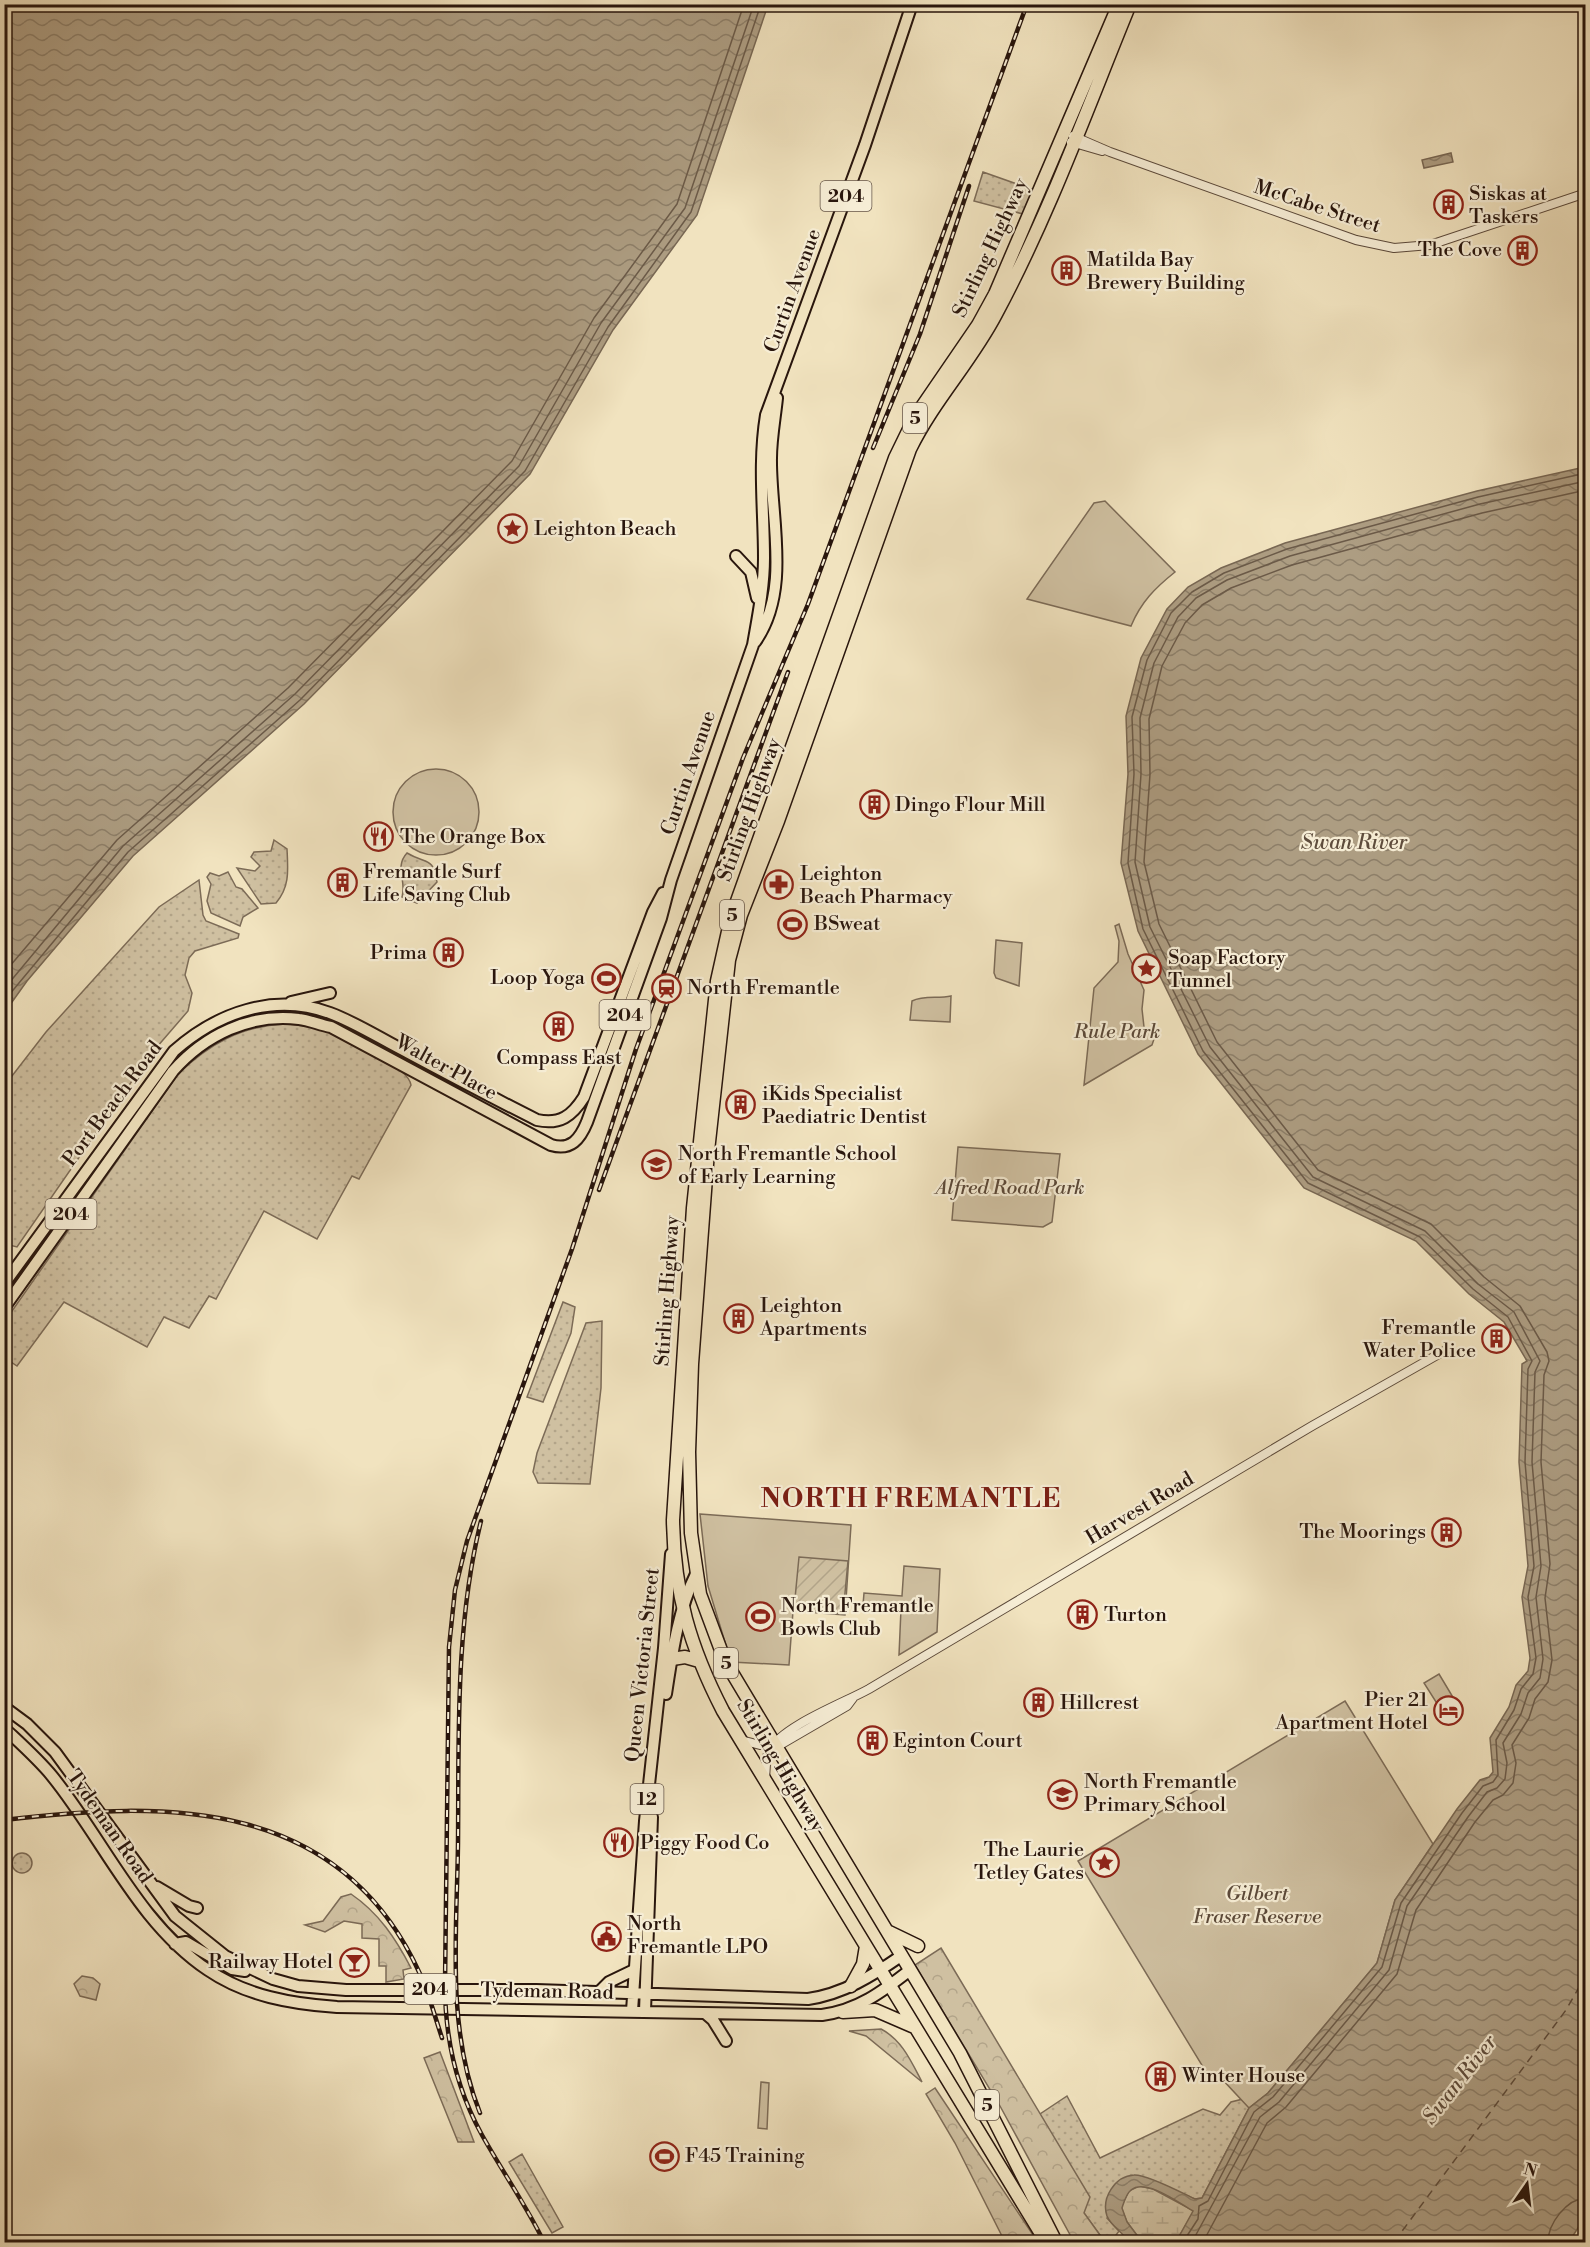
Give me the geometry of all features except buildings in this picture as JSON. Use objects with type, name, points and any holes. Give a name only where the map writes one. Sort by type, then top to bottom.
[{"type":"highway","name":"Stirling Highway","points":[[1046,2242],[740,1740],[699,1662],[683,1613],[675,1572],[673,1537],[693,1208],[721,951],[895,458],[915,417],[978,325],[995,294],[1119,4]]},
{"type":"highway","name":"Stirling Highway","points":[[1056,2242],[960,2053],[773,1745],[717,1645],[696,1574],[689,1496],[692,1365],[712,1111],[724,990],[732,946],[910,449],[933,407],[996,315],[1076,141],[1130,4]]},
{"type":"highway","points":[[672,1659],[685,1658],[699,1662]]},
{"type":"highway","points":[[885,1930],[902,1941],[918,1946]]},
{"type":"highway","points":[[851,1986],[863,1964],[866,1946]]},
{"type":"highway","points":[[843,2012],[875,2010],[913,2026]]},
{"type":"main road","name":"Curtin Avenue","points":[[572,1145],[583,1132],[587,1122],[661,918],[671,880],[753,645],[759,613],[764,559],[760,449],[766,415],[885,89],[912,4]]},
{"type":"main road","name":"Curtin Avenue","points":[[753,645],[764,630],[777,560],[771,457],[778,386]]},
{"type":"main road","points":[[736,556],[751,572],[759,613]]},
{"type":"main road","name":"Curtin Avenue","points":[[559,1121],[572,1114],[584,1096],[653,912],[671,880]]},
{"type":"main road","points":[[285,1004],[330,993]]},
{"type":"main road","name":"Port Beach Road","points":[[4,1284],[174,1051],[188,1039],[222,1018],[246,1009],[285,1004],[328,1012]]},
{"type":"main road","name":"Walter Place","points":[[328,1012],[365,1028],[537,1120],[559,1121]]},
{"type":"main road","name":"Port Beach Road","points":[[4,1308],[138,1119],[186,1056],[204,1042],[237,1026],[269,1019],[302,1019]]},
{"type":"main road","name":"Walter Place","points":[[302,1019],[331,1027],[370,1046],[551,1145],[564,1147],[572,1145]]},
{"type":"main road","name":"Queen Victoria Street","points":[[632,2011],[645,1821],[664,1648],[673,1537]]},
{"type":"main road","name":"12","points":[[683,1613],[690,1586],[696,1574]]},
{"type":"main road","name":"Queen Victoria Street","points":[[645,2012],[652,1822],[672,1659],[683,1613]]},
{"type":"main road","name":"Tydeman Road","points":[[4,1707],[27,1724],[55,1752],[169,1909],[190,1930],[225,1956],[260,1974],[298,1986],[325,1989],[599,1992],[808,1999],[826,1996],[851,1986],[902,1956]]},
{"type":"main road","name":"Tydeman Road","points":[[4,1728],[53,1778],[145,1908],[175,1944],[223,1979],[255,1993],[286,2001],[348,2007],[804,2016],[843,2012],[861,2005],[910,1970]]},
{"type":"main road","points":[[150,1882],[173,1898],[197,1908]]},
{"type":"main road","points":[[175,1944],[186,1942],[232,1969],[260,1974]]},
{"type":"main road","points":[[599,1992],[609,1982],[634,1970]]},
{"type":"main road","points":[[706,2014],[713,2020],[726,2042]]},
{"type":"street","name":"McCabe Street","points":[[1064,136],[1356,240],[1394,248],[1412,248],[1449,239],[1586,193]]},
{"type":"street","name":"Harvest Road","points":[[740,1740],[760,1745],[789,1741],[847,1706],[853,1698],[1304,1430],[1446,1350]]},
{"type":"street","points":[[765,1780],[766,1757],[773,1745]]},
{"type":"green space","points":[[983,172],[1034,190],[1023,214],[974,201]]},
{"type":"green space","points":[[1105,501],[1175,572],[1149,596],[1131,626],[1027,599],[1094,503]]},
{"type":"green space","points":[[428,769],[444,769],[467,781],[476,795],[479,812],[476,829],[467,843],[444,855],[428,855],[412,848],[400,836],[393,820],[393,804],[400,788],[412,776]]},
{"type":"green space","points":[[274,840],[287,849],[286,884],[276,903],[261,904],[237,868],[255,871],[260,866],[251,857],[254,852],[271,851]]},
{"type":"green space","points":[[407,853],[428,862],[433,868],[437,882],[417,903],[402,897],[401,864]]},
{"type":"green space","points":[[228,872],[236,887],[242,889],[258,908],[243,917],[240,926],[211,913],[207,901],[211,884],[207,877],[210,873],[219,876]]},
{"type":"green space","points":[[199,880],[203,915],[206,921],[239,934],[238,938],[195,951],[189,958],[185,975],[192,993],[188,1011],[150,1055],[17,1247],[5,1244],[5,1085],[46,1032],[159,907]]},
{"type":"green space","name":"Rule Park","points":[[1119,924],[1128,954],[1144,990],[1142,1009],[1144,1027],[1155,1036],[1152,1045],[1084,1085],[1094,988],[1118,962],[1119,941],[1115,926]]},
{"type":"green space","points":[[996,940],[1022,943],[1019,986],[996,978],[994,973]]},
{"type":"green space","points":[[951,996],[950,1022],[910,1020],[912,1001],[921,998]]},
{"type":"green space","points":[[285,1024],[306,1026],[335,1034],[361,1046],[399,1069],[411,1085],[359,1179],[352,1176],[317,1239],[264,1211],[216,1299],[209,1296],[189,1328],[164,1317],[147,1347],[64,1302],[17,1366],[8,1360],[5,1364],[5,1321],[178,1074],[202,1054],[227,1038],[254,1028]]},
{"type":"green space","name":"Alfred Road Park","points":[[958,1147],[1060,1154],[1052,1222],[1043,1227],[952,1220]]},
{"type":"green space","points":[[563,1302],[575,1307],[571,1333],[543,1402],[527,1397]]},
{"type":"green space","points":[[602,1321],[601,1388],[590,1484],[538,1483],[533,1472],[537,1453],[586,1323]]},
{"type":"green space","points":[[700,1514],[851,1525],[845,1615],[793,1611],[789,1665],[731,1662],[708,1586]]},
{"type":"green space","points":[[799,1557],[848,1561],[843,1614],[794,1609]]},
{"type":"green space","points":[[904,1566],[940,1569],[937,1632],[899,1655],[901,1609],[863,1605],[864,1593],[902,1596]]},
{"type":"green space","points":[[1439,1674],[1457,1704],[1443,1713],[1424,1683]]},
{"type":"green space","name":"Gilbert Fraser Reserve","points":[[1345,1701],[1433,1844],[1395,1900],[1377,1963],[1268,2093],[1249,2108],[1220,2077],[1206,2072],[1078,1861]]},
{"type":"green space","points":[[22,1853],[29,1856],[32,1863],[29,1870],[22,1873],[15,1870],[12,1863],[15,1856]]},
{"type":"green space","points":[[351,1894],[378,1918],[399,1947],[411,1968],[403,1970],[404,1979],[386,1982],[386,1966],[379,1966],[379,1939],[362,1938],[362,1924],[344,1921],[325,1932],[305,1925],[323,1921],[341,1897]]},
{"type":"green space","points":[[941,1948],[1090,2197],[1084,2213],[1105,2242],[1074,2242],[1000,2106],[915,1965]]},
{"type":"green space","points":[[82,1976],[93,1978],[100,1984],[96,2000],[80,1996],[74,1984]]},
{"type":"green space","points":[[881,2029],[900,2045],[922,2082],[866,2036],[849,2031]]},
{"type":"green space","points":[[440,2052],[474,2142],[458,2142],[424,2058]]},
{"type":"green space","points":[[761,2082],[769,2083],[767,2129],[758,2128]]},
{"type":"green space","points":[[935,2088],[1038,2242],[1005,2242],[955,2143],[926,2094]]},
{"type":"green space","points":[[1067,2096],[1100,2158],[1203,2109],[1220,2115],[1231,2102],[1247,2098],[1249,2108],[1202,2198],[1195,2199],[1150,2180],[1107,2218],[1119,2231],[1111,2242],[1105,2242],[1084,2213],[1040,2114]]},
{"type":"green space","points":[[522,2154],[563,2227],[552,2233],[509,2162]]},
{"type":"green space","points":[[1139,2186],[1153,2189],[1194,2211],[1176,2242],[1142,2242],[1127,2222],[1121,2207],[1129,2191]]},
{"type":"water","points":[[5,4],[768,5],[697,215],[613,330],[530,474],[304,704],[133,856],[27,981],[5,1012]]},
{"type":"water","points":[[1451,153],[1453,162],[1424,168],[1422,160]]},
{"type":"water","name":"Swan River","points":[[1585,467],[1585,2217],[1569,2242],[1176,2242],[1193,2211],[1154,2189],[1137,2187],[1131,2190],[1125,2198],[1122,2208],[1127,2222],[1142,2242],[1122,2242],[1125,2237],[1107,2216],[1106,2202],[1111,2189],[1127,2176],[1140,2175],[1195,2199],[1202,2198],[1249,2108],[1268,2093],[1377,1963],[1395,1900],[1457,1809],[1480,1780],[1489,1777],[1493,1772],[1490,1738],[1509,1707],[1516,1685],[1528,1671],[1530,1658],[1522,1597],[1528,1566],[1519,1462],[1522,1364],[1527,1361],[1504,1322],[1469,1294],[1416,1241],[1304,1188],[1198,1054],[1138,931],[1121,863],[1128,774],[1126,716],[1141,658],[1167,609],[1188,587],[1221,568],[1285,543],[1477,491]]},
{"type":"ferry route","points":[[1394,2242],[1566,2010],[1586,1975]]},
{"type":"railway","points":[[544,2242],[473,2117],[459,2081],[447,2024],[445,1985],[449,1647],[455,1590],[467,1541],[572,1249],[636,1049],[743,758],[808,604],[1027,4]]},
{"type":"railway","points":[[873,448],[920,334],[969,186]]},
{"type":"railway","points":[[599,1190],[788,672]]},
{"type":"railway","points":[[480,2113],[469,2081],[462,2048],[458,2014],[456,1946],[460,1681],[467,1600],[481,1521]]},
{"type":"railway","points":[[4,1820],[127,1811],[187,1814],[244,1823],[296,1843],[344,1873],[386,1916],[420,1974],[442,2038]]},
{"type":"place","name":"Siskas at Taskers","points":[[1448,205]]},
{"type":"place","name":"The Cove","points":[[1523,250]]},
{"type":"place","name":"Matilda Bay Brewery Building","points":[[1066,271]]},
{"type":"place","name":"Leighton Beach","points":[[513,529]]},
{"type":"place","name":"Dingo Flour Mill","points":[[874,805]]},
{"type":"place","name":"The Orange Box","points":[[379,837]]},
{"type":"place","name":"Fremantle Surf Life Saving Club","points":[[342,883]]},
{"type":"place","name":"Leighton Beach Pharmacy","points":[[779,885]]},
{"type":"place","name":"BSweat","points":[[793,924]]},
{"type":"place","name":"Prima","points":[[448,953]]},
{"type":"place","name":"Soap Factory Tunnel","points":[[1147,969]]},
{"type":"place","name":"Loop Yoga","points":[[606,978]]},
{"type":"place","name":"North Fremantle","points":[[666,988]]},
{"type":"place","name":"Compass East","points":[[559,1027]]},
{"type":"place","name":"iKids Specialist Paediatric Dentist","points":[[741,1105]]},
{"type":"place","name":"North Fremantle School of Early Learning","points":[[657,1165]]},
{"type":"place","name":"Leighton Apartments","points":[[739,1318]]},
{"type":"place","name":"Fremantle Water Police","points":[[1497,1339]]},
{"type":"place","name":"The Moorings","points":[[1447,1532]]},
{"type":"place","name":"Turton","points":[[1083,1615]]},
{"type":"place","name":"North Fremantle Bowls Club","points":[[760,1617]]},
{"type":"place","name":"Hillcrest","points":[[1039,1703]]},
{"type":"place","name":"Pier 21 Apartment Hotel","points":[[1449,1711]]},
{"type":"place","name":"Eginton Court","points":[[872,1741]]},
{"type":"place","name":"North Fremantle Primary School","points":[[1063,1794]]},
{"type":"place","name":"Piggy Food Co","points":[[619,1843]]},
{"type":"place","name":"The Laurie Tetley Gates","points":[[1105,1862]]},
{"type":"place","name":"North Fremantle LPO","points":[[606,1936]]},
{"type":"place","name":"Railway Hotel","points":[[354,1962]]},
{"type":"place","name":"Winter House","points":[[1161,2076]]},
{"type":"place","name":"F45 Training","points":[[664,2156]]},
{"type":"district","name":"NORTH FREMANTLE","points":[[911,1499]]}]
